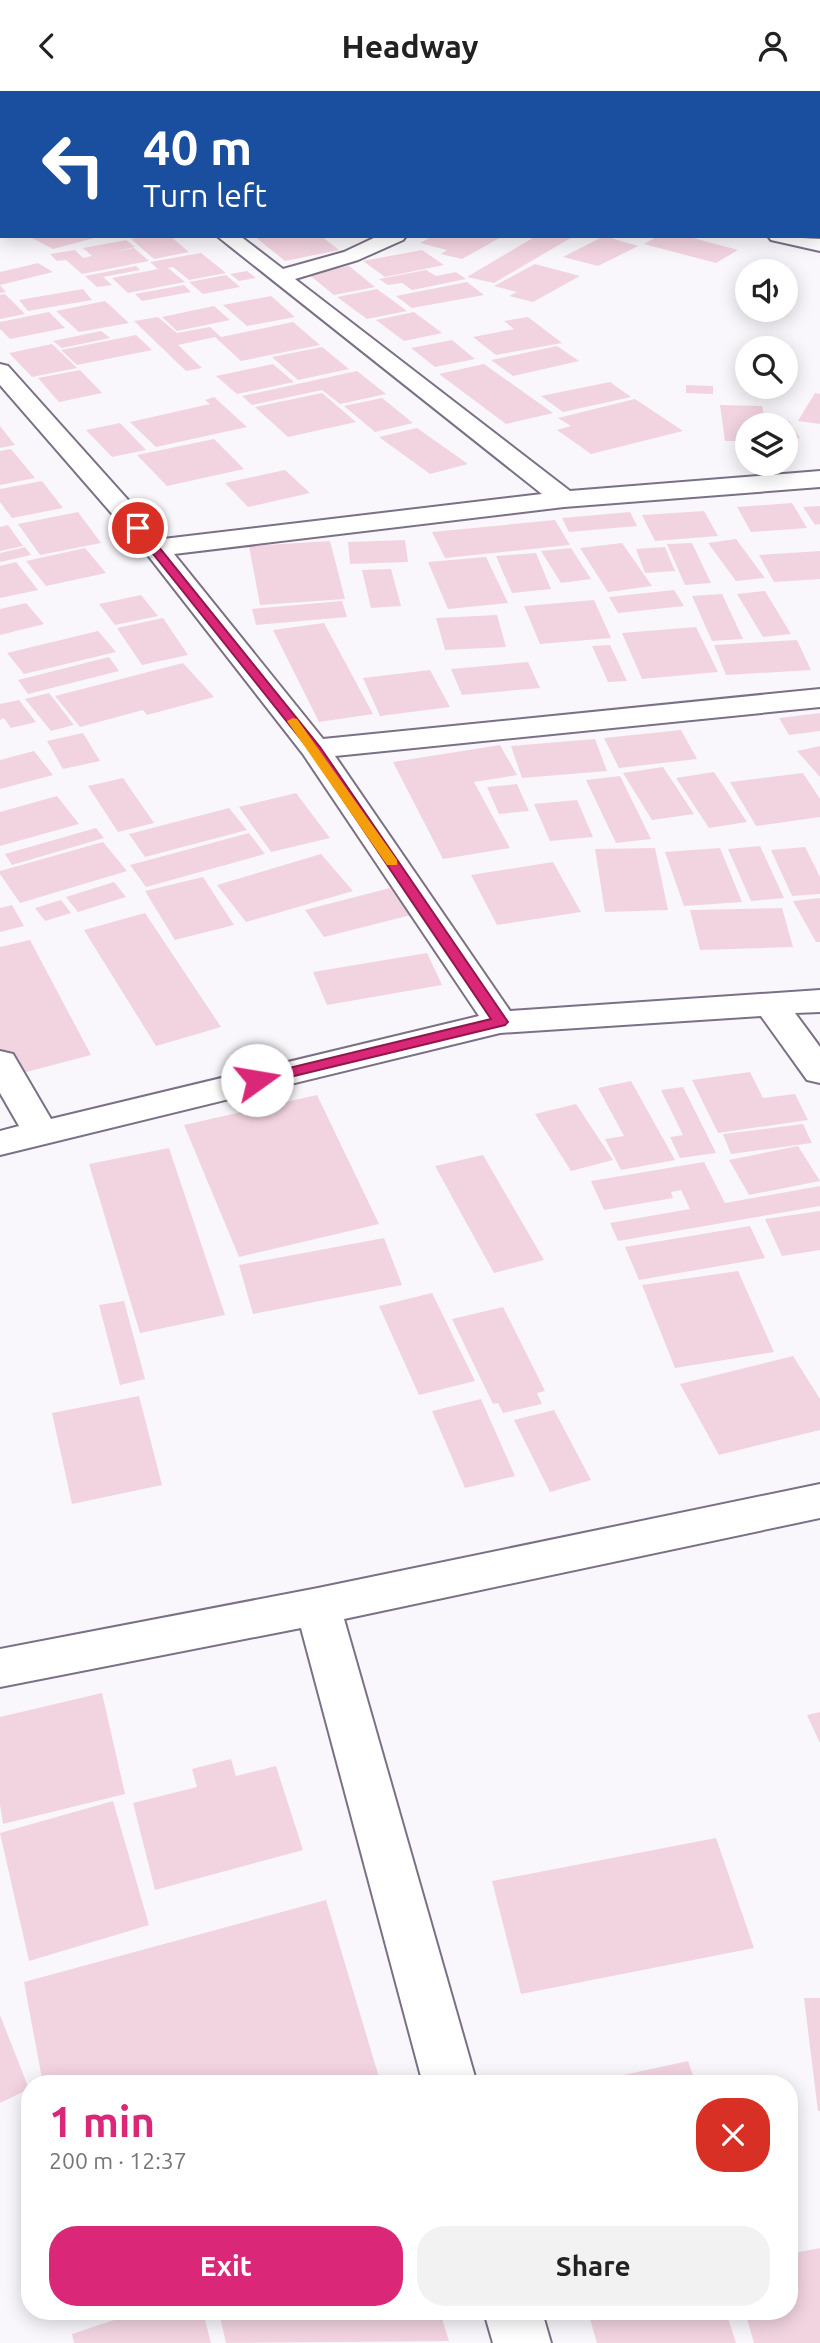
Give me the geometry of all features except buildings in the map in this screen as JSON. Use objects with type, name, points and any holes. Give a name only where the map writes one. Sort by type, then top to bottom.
[{"type":"street","points":[[230,238],[564,499]]},
{"type":"street","points":[[279,277],[351,256],[392,238]]},
{"type":"street","points":[[787,238],[820,245]]},
{"type":"street","points":[[0,371],[156,548],[315,750],[500,1022]]},
{"type":"street","points":[[156,548],[564,499],[820,479]]},
{"type":"street","points":[[315,750],[820,698]]},
{"type":"street","points":[[0,1143],[500,1022],[820,1001]]},
{"type":"street","points":[[771,1005],[820,1072]]},
{"type":"street","points":[[0,1062],[41,1133]]},
{"type":"street","points":[[0,1668],[318,1606],[820,1501]]},
{"type":"street","points":[[318,1606],[448,2075]]},
{"type":"street","points":[[515,2320],[522,2343]]},
{"type":"slow traffic","points":[[293,721],[392,862]]},
{"type":"route","points":[[138,528],[315,750],[500,1022],[257,1080]]}]
